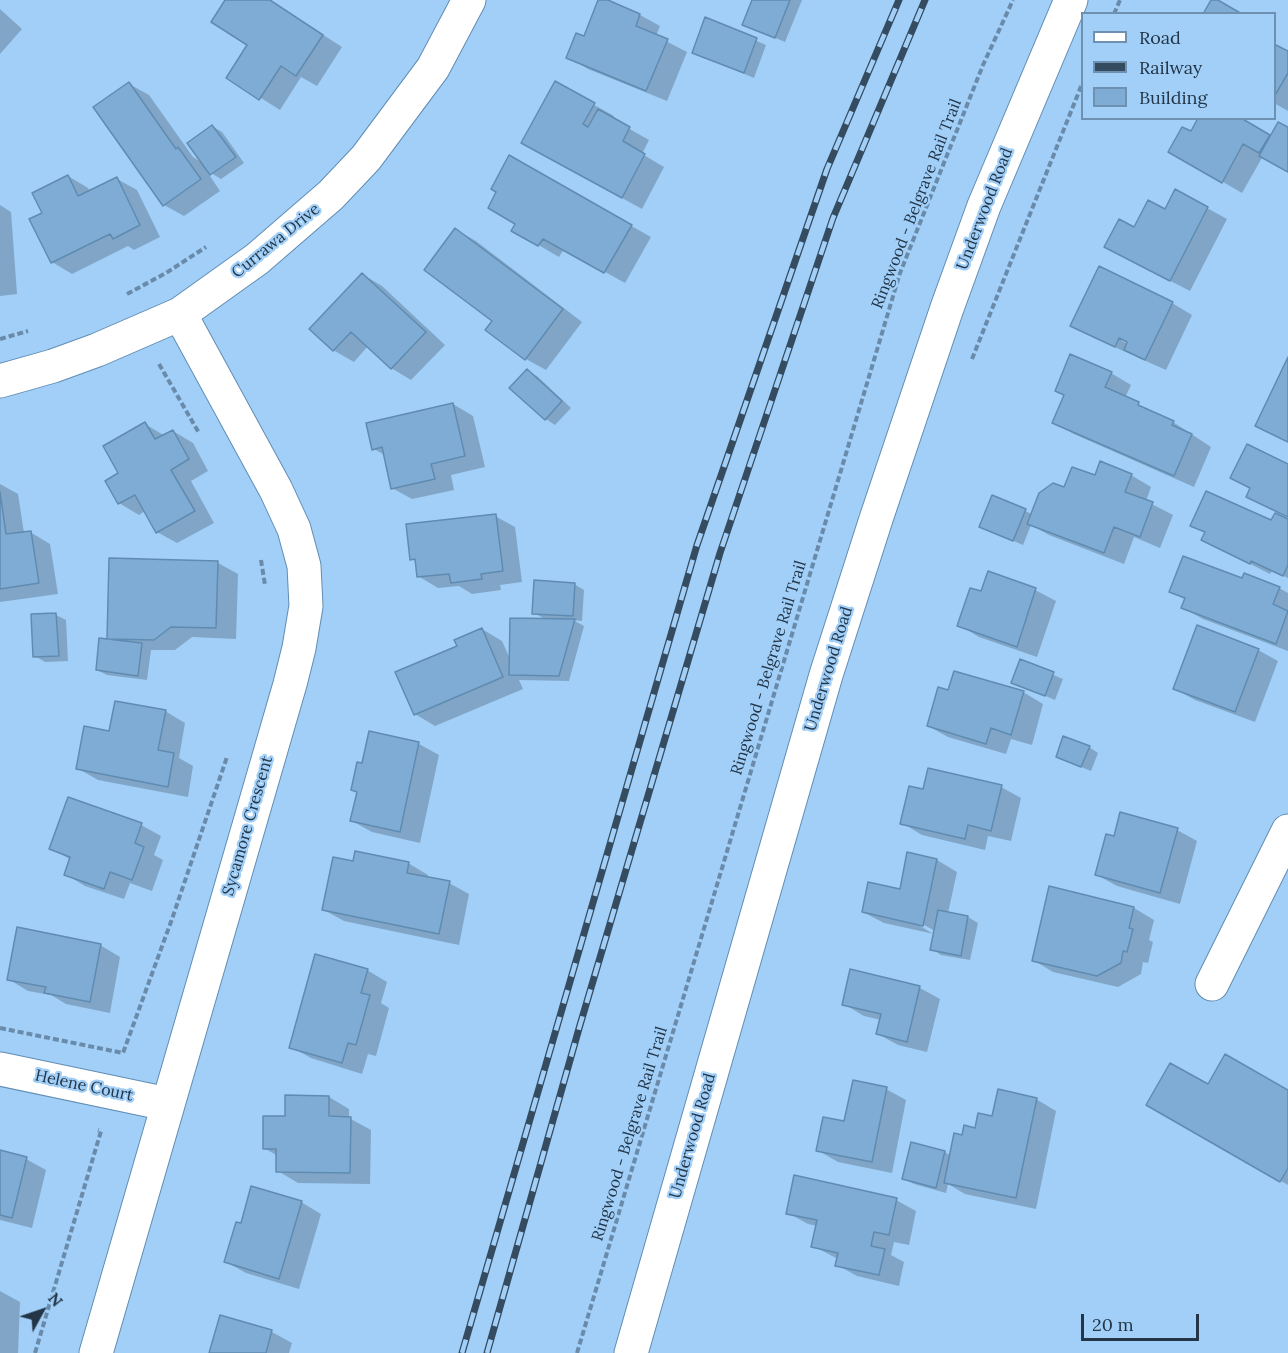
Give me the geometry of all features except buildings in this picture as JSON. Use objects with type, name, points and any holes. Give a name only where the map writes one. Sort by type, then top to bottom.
[{"type":"street","name":"Currawa Drive","points":[[0,381],[53,366],[97,350],[180,314],[257,259],[331,195],[366,158],[433,68],[469,0]]},
{"type":"street","name":"Underwood Road","points":[[631,1353],[826,675],[876,519],[984,206],[1071,0]]},
{"type":"street","name":"Sycamore Crescent","points":[[96,1353],[290,684],[306,606],[304,566],[294,529],[276,490],[180,314]]},
{"type":"street","points":[[1212,984],[1288,831]]},
{"type":"street","name":"Helene Court","points":[[0,1069],[167,1104]]},
{"type":"path","name":"Ringwood - Belgrave Rail Trail","points":[[577,1353],[900,273],[983,65],[1013,0]]},
{"type":"path","points":[[971,362],[1081,89]]},
{"type":"path","points":[[124,296],[166,273],[214,241]]},
{"type":"path","points":[[0,339],[33,330]]},
{"type":"path","points":[[159,363],[204,441]]},
{"type":"path","points":[[260,555],[266,594]]},
{"type":"path","points":[[0,1028],[123,1053],[228,755]]},
{"type":"path","points":[[35,1353],[102,1131]]},
{"type":"railway","points":[[462,1353],[697,545],[827,169],[899,0]]},
{"type":"railway","points":[[487,1353],[580,1025],[720,553],[833,218],[925,0]]}]
